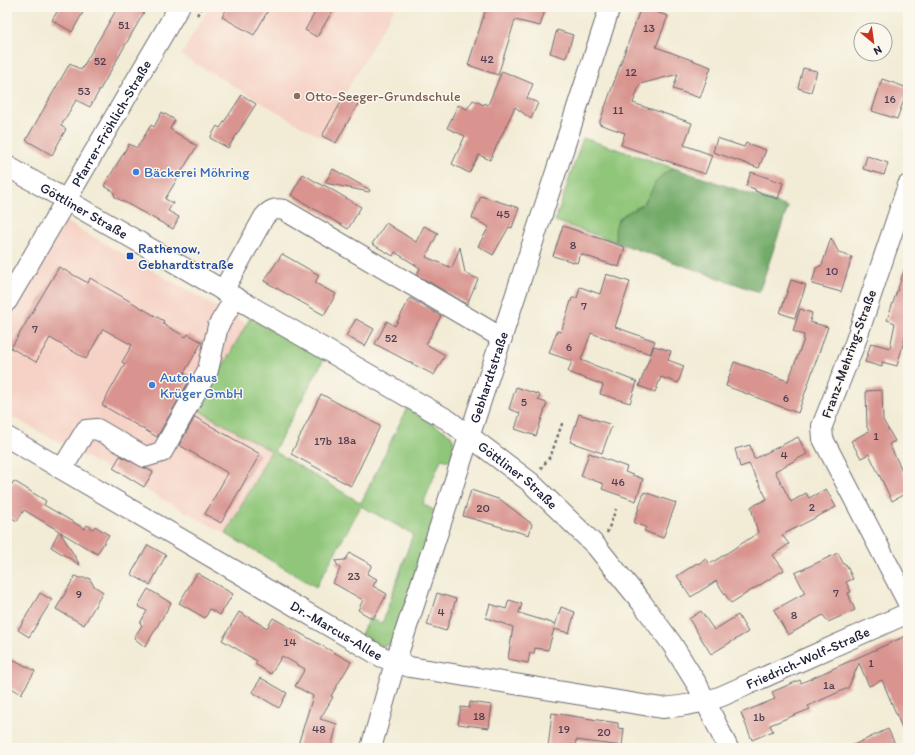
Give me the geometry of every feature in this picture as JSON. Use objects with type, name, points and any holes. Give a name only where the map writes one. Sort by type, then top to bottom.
[{"type":"street","name":"Pfarrer-Fröhlich-Straße","points":[[7,301],[179,7]]},
{"type":"street","name":"Gebhardtstraße","points":[[371,748],[395,663],[610,7]]},
{"type":"street","name":"Göttliner Straße","points":[[7,166],[448,420],[530,482],[596,546],[642,603],[672,644],[706,702],[728,748]]},
{"type":"street","name":"Franz-Mehring-Straße","points":[[908,185],[855,343],[822,426],[823,439],[908,603]]},
{"type":"street","points":[[62,469],[86,430],[97,429],[145,457],[162,452],[208,370],[218,326],[229,294],[264,217],[272,210],[278,209],[290,214],[502,338]]},
{"type":"street","name":"Dr.-Marcus-Allee","points":[[7,437],[382,657],[395,663],[662,708],[706,702]]},
{"type":"street","name":"Friedrich-Wolf-Straße","points":[[706,702],[908,613]]},
{"type":"path","points":[[541,469],[551,455],[563,421]]},
{"type":"path","points":[[607,533],[616,509]]},
{"type":"shaded area","name":"Otto-Seeger-Grundschule","points":[[209,7],[395,7],[320,137],[181,55]]},
{"type":"shaded area","points":[[65,221],[247,324],[198,410],[271,451],[226,534],[7,414],[7,326]]},
{"type":"green space","points":[[583,138],[674,168],[666,172],[657,181],[646,200],[641,205],[620,218],[617,223],[615,234],[616,242],[555,221]]},
{"type":"green space","points":[[674,168],[788,207],[759,292],[616,242],[615,229],[620,218],[641,205],[646,200],[656,181],[666,172]]},
{"type":"green space","points":[[250,318],[324,359],[274,451],[361,503],[407,408],[451,435],[453,438],[454,448],[451,461],[441,459],[423,504],[437,512],[393,644],[377,646],[360,636],[369,618],[382,624],[413,534],[361,506],[316,587],[226,534],[271,451],[198,410]]},
{"type":"building","points":[[60,7],[86,7],[72,32],[52,20]]},
{"type":"building","points":[[118,7],[147,7],[90,107],[76,100],[61,126],[66,129],[52,155],[26,140],[70,63],[81,70]]},
{"type":"building","points":[[228,7],[270,7],[254,35],[222,17]]},
{"type":"building","points":[[318,7],[335,7],[317,37],[305,30]]},
{"type":"building","points":[[484,7],[546,7],[540,26],[515,20],[498,75],[468,65],[485,12]]},
{"type":"building","points":[[641,7],[668,16],[656,47],[711,67],[700,98],[673,89],[678,74],[640,84],[633,103],[692,123],[684,145],[712,155],[705,174],[621,145],[625,133],[599,124]]},
{"type":"building","points":[[557,30],[573,35],[566,58],[550,53]]},
{"type":"building","points":[[803,68],[817,71],[811,92],[798,88]]},
{"type":"building","points":[[502,71],[533,84],[527,98],[538,103],[531,119],[515,107],[490,160],[479,155],[469,173],[452,164],[465,136],[447,128],[458,105],[467,109],[473,100],[484,105],[485,103],[488,105]]},
{"type":"building","points":[[882,79],[908,88],[897,119],[872,111]]},
{"type":"building","points":[[242,95],[256,104],[228,148],[210,138],[217,126],[220,128]]},
{"type":"building","points":[[345,95],[359,102],[336,143],[322,136]]},
{"type":"building","points":[[162,112],[175,120],[170,129],[197,146],[165,199],[173,203],[168,211],[179,217],[173,229],[115,197],[113,191],[104,186],[129,144],[137,148],[151,125],[154,127]]},
{"type":"building","points":[[717,138],[744,147],[746,143],[766,150],[759,168],[713,152]]},
{"type":"building","points":[[867,156],[888,163],[884,175],[863,169]]},
{"type":"building","points":[[333,169],[370,190],[369,192],[325,183]]},
{"type":"building","points":[[751,172],[783,183],[778,199],[755,191],[755,189],[746,186]]},
{"type":"building","points":[[303,174],[361,207],[348,229],[291,195]]},
{"type":"building","points":[[481,196],[519,208],[512,228],[509,227],[493,255],[478,246],[489,227],[472,218]]},
{"type":"building","points":[[386,223],[416,242],[424,226],[438,233],[426,257],[452,268],[460,247],[465,273],[478,279],[467,304],[417,275],[420,268],[395,252],[393,256],[372,244]]},
{"type":"building","points":[[563,226],[625,247],[619,267],[580,254],[577,263],[553,256]]},
{"type":"building","points":[[831,238],[839,253],[852,257],[841,292],[812,284],[816,268],[822,265]]},
{"type":"building","points":[[282,254],[319,275],[315,283],[336,294],[324,315],[264,281]]},
{"type":"building","points":[[906,265],[908,265],[908,327],[897,366],[882,362],[882,367],[865,362],[871,343],[890,348],[895,323],[887,320]]},
{"type":"building","points":[[59,267],[88,283],[90,278],[164,321],[163,324],[186,337],[188,334],[202,342],[184,373],[191,377],[157,437],[102,405],[125,364],[122,362],[132,345],[103,329],[86,359],[50,338],[36,362],[11,348]]},
{"type":"building","points":[[606,274],[630,282],[615,327],[655,341],[650,354],[591,333],[581,360],[637,382],[630,403],[600,394],[603,385],[568,372],[572,361],[549,353],[557,331],[561,332],[572,298],[577,298],[580,287],[600,294]]},
{"type":"building","points":[[791,280],[806,285],[795,318],[780,313]]},
{"type":"building","points":[[410,298],[441,316],[426,344],[445,355],[434,375],[375,344],[387,321],[395,326]]},
{"type":"building","points":[[800,309],[812,313],[810,322],[828,327],[798,413],[726,386],[734,362],[788,381],[803,342],[804,335],[793,331]]},
{"type":"building","points":[[356,319],[374,329],[365,346],[346,336]]},
{"type":"building","points":[[654,346],[671,351],[668,360],[684,366],[678,383],[661,377],[655,392],[639,386]]},
{"type":"building","points":[[516,387],[540,395],[538,400],[547,403],[536,436],[515,429],[520,413],[509,409]]},
{"type":"building","points":[[882,390],[883,420],[895,441],[889,444],[908,482],[908,492],[892,501],[869,454],[861,458],[851,441],[869,431],[867,427],[866,391]]},
{"type":"building","points":[[321,394],[380,426],[351,486],[291,454]]},
{"type":"building","points":[[579,414],[612,425],[602,453],[570,442]]},
{"type":"building","points":[[195,417],[260,454],[221,523],[205,514],[228,473],[179,445]]},
{"type":"building","points":[[798,437],[807,454],[775,471],[791,502],[806,493],[809,498],[826,489],[836,507],[782,535],[789,544],[773,555],[784,570],[731,603],[716,581],[691,597],[677,576],[706,559],[710,564],[758,533],[751,507],[767,499],[749,464],[740,467],[735,449],[750,445],[754,459]]},
{"type":"building","points":[[589,453],[627,467],[625,472],[643,479],[636,501],[602,489],[604,484],[581,476]]},
{"type":"building","points":[[120,456],[153,472],[144,487],[113,468]]},
{"type":"building","points":[[14,481],[46,501],[44,505],[85,529],[87,525],[93,529],[95,526],[109,535],[97,554],[60,532],[80,565],[51,547],[59,531],[24,510],[17,521],[7,515],[7,492]]},
{"type":"building","points":[[471,490],[501,500],[532,524],[529,535],[463,516]]},
{"type":"building","points":[[644,492],[676,503],[663,538],[644,531],[646,527],[634,523]]},
{"type":"building","points":[[148,545],[166,555],[150,585],[131,574]]},
{"type":"building","points":[[350,553],[372,565],[367,574],[377,579],[373,586],[387,594],[373,619],[358,610],[363,600],[333,583],[340,569],[335,561],[345,560]]},
{"type":"building","points":[[838,553],[844,565],[846,564],[853,579],[846,582],[851,592],[848,593],[855,610],[828,622],[823,615],[788,635],[774,610],[805,593],[795,573]]},
{"type":"building","points":[[197,573],[233,594],[220,615],[210,609],[205,618],[179,603]]},
{"type":"building","points":[[75,576],[79,578],[89,578],[94,586],[103,592],[84,625],[56,609]]},
{"type":"building","points":[[148,589],[171,603],[145,647],[134,638],[142,625],[140,623],[147,611],[138,606]]},
{"type":"building","points":[[40,593],[52,600],[29,637],[18,630]]},
{"type":"building","points":[[437,593],[456,599],[446,631],[427,625]]},
{"type":"building","points":[[509,600],[522,604],[519,613],[555,624],[548,650],[535,648],[534,653],[530,653],[528,663],[508,659],[513,627],[486,618],[490,604],[506,609]]},
{"type":"building","points":[[561,607],[575,612],[569,633],[554,629]]},
{"type":"building","points":[[701,611],[714,630],[738,615],[748,632],[711,654],[689,619]]},
{"type":"building","points":[[239,612],[267,628],[273,618],[351,662],[331,696],[333,697],[320,719],[337,724],[331,748],[297,748],[313,696],[295,686],[305,669],[282,656],[271,674],[255,664],[257,661],[222,640]]},
{"type":"building","points":[[908,635],[908,742],[882,680],[869,686],[859,663],[848,688],[808,706],[810,709],[770,725],[773,731],[752,740],[741,713],[775,699],[772,692],[800,680],[801,683]]},
{"type":"building","points":[[7,656],[35,671],[21,694],[7,685]]},
{"type":"building","points":[[261,678],[287,693],[279,708],[252,692]]},
{"type":"building","points":[[470,702],[492,705],[489,728],[458,724],[461,707],[469,708]]},
{"type":"building","points":[[552,713],[618,723],[618,728],[624,729],[622,746],[576,740],[575,748],[548,748]]},
{"type":"building","points":[[888,729],[897,748],[847,748]]},
{"type":"place","name":"Otto-Seeger-Grundschule","points":[[297,96]]},
{"type":"place","name":"Bäckerei Möhring","points":[[136,172]]},
{"type":"place","name":"Rathenow, Gebhardtstraße","points":[[130,256]]},
{"type":"place","name":"Autohaus Krüger GmbH","points":[[152,385]]}]
